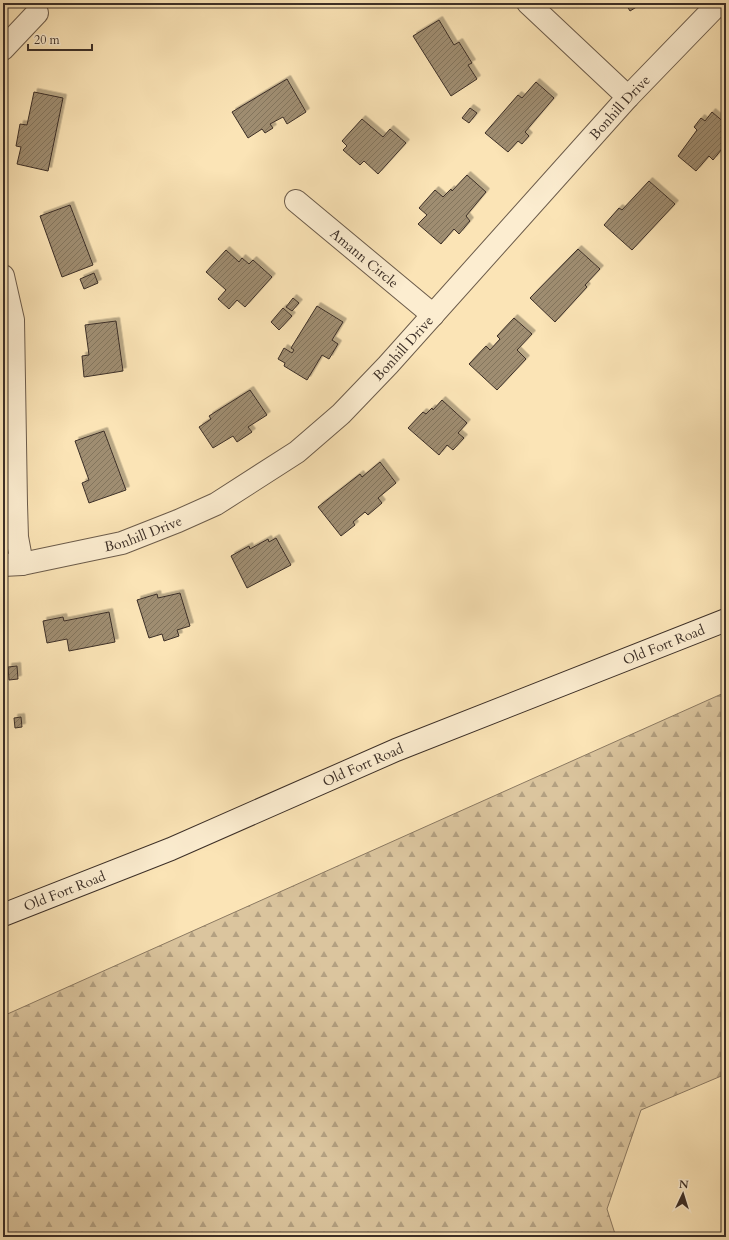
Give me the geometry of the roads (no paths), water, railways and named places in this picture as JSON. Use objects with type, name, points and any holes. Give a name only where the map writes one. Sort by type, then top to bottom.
[{"type":"street","points":[[528,3],[628,97]]},
{"type":"street","name":"Bonhill Drive","points":[[13,564],[122,543],[178,521],[216,504],[297,452],[341,414],[388,365],[628,97],[719,3]]},
{"type":"street","points":[[3,49],[38,13]]},
{"type":"street","name":"Amann Circle","points":[[296,200],[433,315]]},
{"type":"street","points":[[3,276],[13,320],[17,537],[13,564]]},
{"type":"street","name":"Old Fort Road","points":[[3,915],[171,849],[396,750],[726,620]]}]
